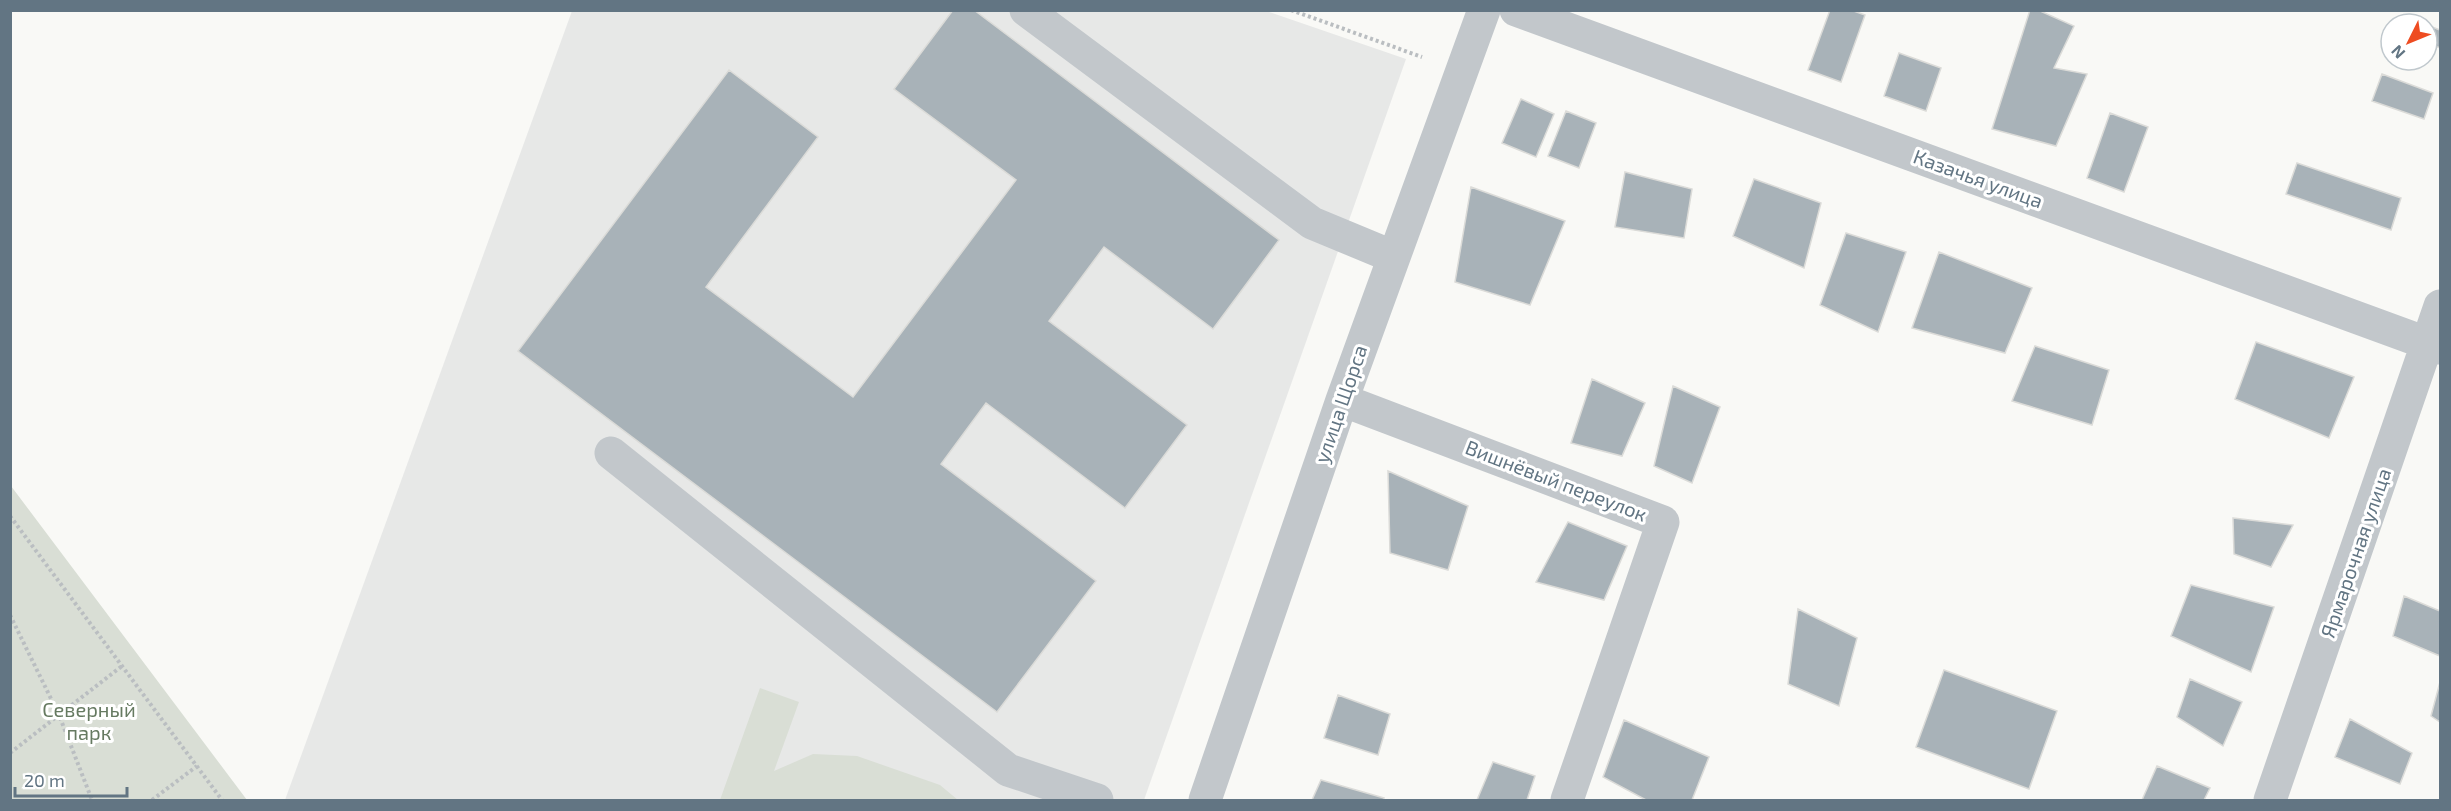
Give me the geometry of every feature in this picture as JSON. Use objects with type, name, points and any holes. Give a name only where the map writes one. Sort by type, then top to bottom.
[{"type":"street","points":[[1026,10],[1312,223],[1394,257]]},
{"type":"street","name":"улица Щорса","points":[[1205,801],[1342,400],[1484,10]]},
{"type":"street","name":"Казачья улица","points":[[1516,10],[2434,346]]},
{"type":"street","name":"Ярмарочная улица","points":[[2270,801],[2434,346],[2440,306]]},
{"type":"street","name":"Вишнёвый переулок","points":[[1342,400],[1663,522],[1567,801]]},
{"type":"street","points":[[611,453],[1008,770],[1097,801]]},
{"type":"path","points":[[1291,10],[1422,57]]},
{"type":"path","points":[[10,516],[222,801]]},
{"type":"path","points":[[10,615],[59,715],[92,801]]},
{"type":"path","points":[[10,753],[122,666]]},
{"type":"path","points":[[152,801],[197,766]]},
{"type":"shaded area","points":[[572,11],[1266,11],[1406,59],[1144,800],[285,800]]},
{"type":"green space","name":"Северный парк","points":[[11,486],[247,800],[11,800]]},
{"type":"green space","points":[[760,688],[799,702],[774,771],[813,754],[857,756],[940,785],[958,800],[720,800]]},
{"type":"building","points":[[953,10],[974,10],[1279,240],[1213,329],[1104,247],[1049,321],[1187,425],[1125,508],[986,403],[941,464],[1096,581],[997,712],[518,351],[729,70],[818,137],[706,287],[853,397],[1016,180],[894,89]]},
{"type":"building","points":[[1830,10],[1851,10],[1865,15],[1841,82],[1808,70]]},
{"type":"building","points":[[2030,10],[2038,10],[2074,26],[2054,68],[2087,74],[2056,146],[1992,129]]},
{"type":"building","points":[[1899,53],[1941,68],[1926,111],[1884,96]]},
{"type":"building","points":[[2382,74],[2433,93],[2424,119],[2372,101]]},
{"type":"building","points":[[1521,99],[1554,114],[1536,157],[1502,143]]},
{"type":"building","points":[[1566,111],[1596,123],[1579,168],[1548,156]]},
{"type":"building","points":[[2110,113],[2148,127],[2124,192],[2087,178]]},
{"type":"building","points":[[2297,163],[2401,198],[2391,230],[2286,194]]},
{"type":"building","points":[[1625,172],[1692,189],[1684,238],[1615,227]]},
{"type":"building","points":[[1754,179],[1821,203],[1804,268],[1733,236]]},
{"type":"building","points":[[1471,187],[1565,221],[1530,305],[1455,282]]},
{"type":"building","points":[[1846,233],[1906,252],[1878,332],[1820,305]]},
{"type":"building","points":[[1939,252],[2032,288],[2005,353],[1912,328]]},
{"type":"building","points":[[2256,342],[2354,377],[2329,438],[2235,399]]},
{"type":"building","points":[[2035,346],[2109,370],[2092,425],[2012,401]]},
{"type":"building","points":[[1592,379],[1645,403],[1622,456],[1571,443]]},
{"type":"building","points":[[1673,386],[1720,407],[1692,483],[1654,466]]},
{"type":"building","points":[[1388,471],[1468,506],[1448,570],[1390,553]]},
{"type":"building","points":[[2233,518],[2293,525],[2271,567],[2234,554]]},
{"type":"building","points":[[1568,522],[1627,546],[1604,600],[1536,582]]},
{"type":"building","points":[[2191,585],[2274,607],[2251,672],[2171,636]]},
{"type":"building","points":[[2404,596],[2440,611],[2440,656],[2393,636]]},
{"type":"building","points":[[1798,609],[1857,638],[1839,706],[1788,684]]},
{"type":"building","points":[[1944,670],[2057,711],[2029,789],[1916,747]]},
{"type":"building","points":[[2190,679],[2242,702],[2223,746],[2177,717]]},
{"type":"building","points":[[2440,682],[2440,722],[2431,716]]},
{"type":"building","points":[[1338,695],[1390,714],[1378,755],[1324,738]]},
{"type":"building","points":[[2350,719],[2412,753],[2400,784],[2335,757]]},
{"type":"building","points":[[1624,720],[1709,757],[1692,800],[1646,800],[1603,777]]},
{"type":"building","points":[[1493,762],[1535,776],[1527,800],[1477,800]]},
{"type":"building","points":[[2157,766],[2210,788],[2204,800],[2142,800]]},
{"type":"building","points":[[1321,780],[1384,798],[1383,800],[1312,800]]}]
